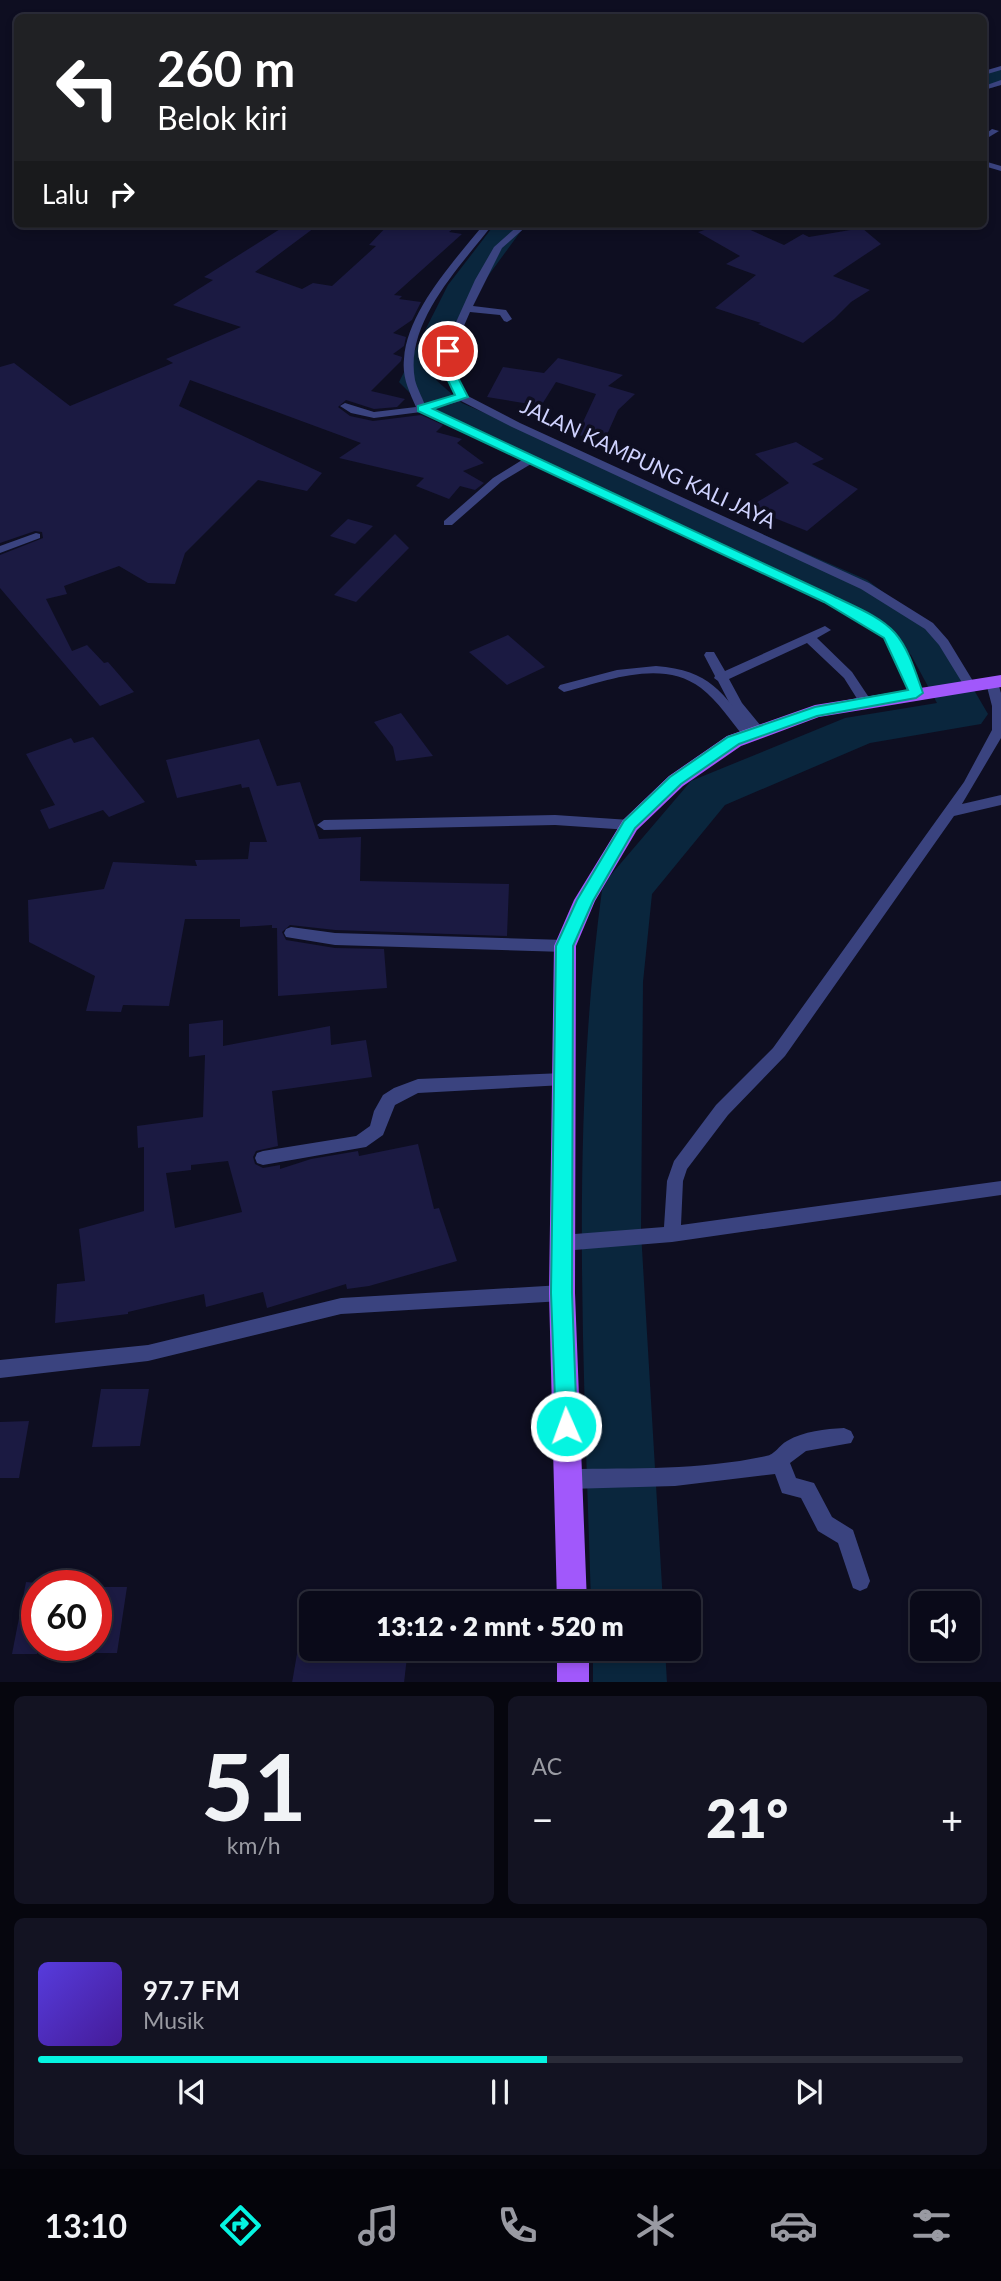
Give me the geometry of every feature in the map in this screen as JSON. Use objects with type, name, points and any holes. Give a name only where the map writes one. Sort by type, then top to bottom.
[{"type":"main road","points":[[573,1591],[580,1479],[562,1293],[569,1242],[564,1079],[565,946],[585,900],[630,825],[676,781],[734,741],[815,711],[996,682]]},
{"type":"main road","points":[[573,1661],[573,1682]]},
{"type":"street","points":[[987,136],[995,131]]},
{"type":"street","points":[[486,228],[439,285],[409,351],[409,377],[428,407],[528,460],[829,599],[871,622],[890,635],[923,692]]},
{"type":"street","points":[[345,406],[354,411],[386,416],[460,398],[447,368],[448,351],[469,309],[480,279],[498,247],[520,228]]},
{"type":"street","points":[[469,309],[503,312],[507,319]]},
{"type":"street","name":"JALAN KAMPUNG KALI JAYA","points":[[460,398],[865,586],[929,626],[944,643],[964,687]]},
{"type":"street","points":[[448,523],[497,480],[528,460]]},
{"type":"street","points":[[0,550],[36,536]]},
{"type":"street","points":[[720,678],[825,631]]},
{"type":"street","points":[[808,637],[848,676],[866,702]]},
{"type":"street","points":[[710,655],[720,678],[754,733]]},
{"type":"street","points":[[564,688],[610,674],[668,669],[706,685],[754,733]]},
{"type":"street","points":[[672,1234],[675,1181],[680,1166],[722,1110],[779,1052],[969,784],[999,730],[996,682]]},
{"type":"street","points":[[949,812],[1001,800]]},
{"type":"street","points":[[324,825],[555,820],[630,825]]},
{"type":"street","points":[[292,933],[335,939],[565,946]]},
{"type":"street","points":[[262,1158],[360,1142],[377,1130],[383,1105],[399,1092],[418,1086],[564,1079]]},
{"type":"street","points":[[569,1242],[633,1239],[1001,1188]]},
{"type":"street","points":[[0,1369],[148,1353],[341,1306],[562,1293]]},
{"type":"street","points":[[580,1479],[687,1475],[773,1465],[793,1447],[820,1439],[844,1437]]},
{"type":"street","points":[[780,1461],[789,1486],[807,1489],[825,1524],[846,1537],[860,1581]]},
{"type":"building","points":[[282,228],[314,228],[255,272],[302,289],[313,283],[332,286],[376,246],[369,245],[385,228],[454,228],[449,232],[462,234],[394,295],[402,296],[399,299],[421,302],[412,320],[393,333],[406,337],[404,346],[393,354],[402,357],[401,361],[371,391],[405,399],[397,407],[374,409],[346,400],[338,407],[350,416],[373,421],[421,415],[443,425],[436,432],[462,439],[457,443],[484,463],[463,471],[484,483],[475,490],[460,486],[449,499],[416,486],[424,478],[339,458],[361,443],[190,380],[179,406],[322,473],[307,491],[258,480],[185,553],[175,584],[148,583],[119,566],[64,586],[67,594],[46,599],[72,651],[87,645],[104,663],[108,662],[134,692],[100,706],[0,588],[0,555],[43,538],[42,532],[35,531],[0,543],[0,367],[14,363],[70,406],[173,363],[166,359],[241,327],[173,305],[213,280],[204,277]]},
{"type":"building","points":[[711,228],[746,228],[784,245],[803,234],[809,237],[862,228],[881,244],[833,276],[870,290],[851,302],[803,343],[758,324],[761,323],[715,308],[756,275],[726,264],[740,256],[698,232]]},
{"type":"building","points":[[558,358],[623,375],[608,386],[635,394],[618,410],[605,439],[577,435],[596,394],[556,382],[541,406],[487,397],[503,367],[544,373]]},
{"type":"building","points":[[796,442],[824,459],[812,464],[858,489],[807,531],[772,517],[765,521],[744,510],[789,483],[755,454]]},
{"type":"building","points":[[348,519],[373,526],[355,544],[330,536]]},
{"type":"building","points":[[395,534],[409,548],[356,602],[334,595]]},
{"type":"building","points":[[508,635],[545,667],[507,685],[469,652]]},
{"type":"building","points":[[401,713],[433,756],[396,761],[393,747],[374,722]]},
{"type":"building","points":[[93,737],[145,802],[109,817],[103,810],[49,829],[40,810],[55,805],[26,754],[71,738],[74,743]]},
{"type":"building","points":[[259,739],[277,786],[300,782],[319,839],[361,837],[360,881],[509,884],[507,936],[335,930],[290,925],[282,932],[286,940],[335,948],[384,949],[387,988],[278,996],[277,928],[272,928],[272,925],[240,927],[240,919],[185,919],[169,1006],[123,1005],[121,1012],[86,1011],[95,976],[29,942],[28,900],[104,889],[113,862],[197,866],[195,860],[248,859],[250,842],[267,842],[249,787],[242,788],[241,784],[177,798],[166,760]]},
{"type":"building","points":[[223,1020],[223,1046],[330,1026],[331,1045],[366,1040],[372,1077],[272,1091],[278,1146],[256,1151],[253,1157],[255,1164],[263,1168],[280,1165],[280,1169],[311,1159],[358,1151],[359,1156],[418,1144],[434,1209],[439,1208],[457,1261],[369,1286],[347,1289],[346,1284],[267,1308],[263,1292],[206,1307],[204,1294],[128,1314],[55,1323],[57,1284],[85,1281],[79,1229],[144,1211],[144,1147],[138,1148],[137,1126],[203,1117],[205,1055],[189,1057],[189,1024]],"holes":[[[228,1161],[242,1212],[175,1228],[166,1173],[191,1170],[191,1165]]]},
{"type":"building","points":[[101,1389],[149,1389],[140,1446],[92,1447]]},
{"type":"building","points":[[29,1421],[19,1478],[0,1478],[0,1422]]},
{"type":"building","points":[[112,1587],[127,1587],[117,1653],[112,1653]]},
{"type":"building","points":[[21,1608],[21,1654],[12,1654]]},
{"type":"building","points":[[299,1648],[299,1661],[407,1661],[404,1682],[292,1682]]},
{"type":"waterway","points":[[987,81],[1001,77]]},
{"type":"waterway","points":[[508,228],[464,285],[417,382],[449,411],[852,589],[928,647],[965,714],[861,729],[708,793],[627,890],[616,982],[611,1232],[626,1591]]},
{"type":"waterway","points":[[629,1661],[630,1682]]},
{"type":"route","points":[[448,351],[447,368],[462,397],[422,409],[829,599],[871,622],[890,635],[904,661],[916,693],[815,711],[734,741],[676,781],[630,825],[585,900],[565,946],[562,1293],[566,1426]]}]
